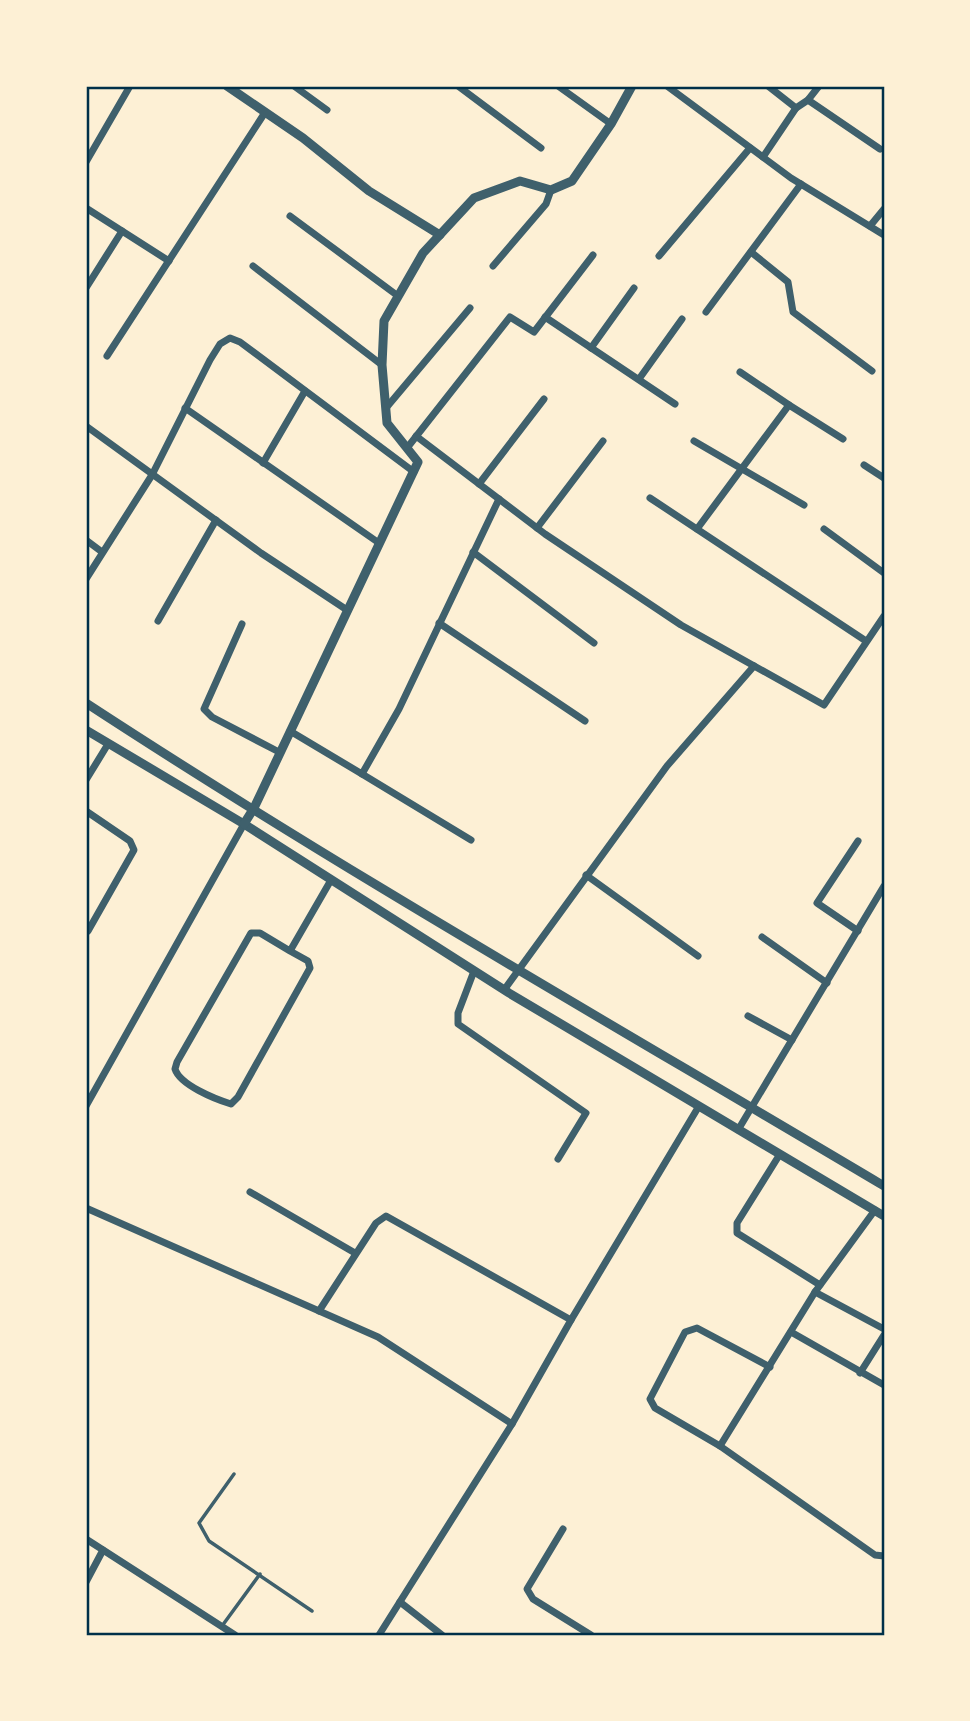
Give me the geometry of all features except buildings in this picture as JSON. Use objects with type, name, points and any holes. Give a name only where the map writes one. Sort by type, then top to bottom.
[{"type":"street","points":[[86,162],[131,86]]},
{"type":"street","points":[[227,86],[264,114],[303,138],[369,191],[440,235]]},
{"type":"street","points":[[294,86],[327,110]]},
{"type":"street","points":[[458,86],[541,148]]},
{"type":"street","points":[[558,86],[611,124]]},
{"type":"street","points":[[86,1106],[254,808],[418,462],[387,423],[382,365],[384,321],[423,253],[474,198],[520,181],[551,190],[572,180],[611,124],[632,86]]},
{"type":"street","points":[[667,86],[801,184],[884,235]]},
{"type":"street","points":[[768,86],[796,108]]},
{"type":"street","points":[[763,157],[796,108],[808,100],[819,86]]},
{"type":"street","points":[[808,100],[880,149]]},
{"type":"street","points":[[107,356],[264,114]]},
{"type":"street","points":[[659,256],[750,148]]},
{"type":"street","points":[[706,312],[801,184]]},
{"type":"street","points":[[493,266],[546,204],[551,190]]},
{"type":"street","points":[[86,208],[169,261]]},
{"type":"street","points":[[870,226],[884,209]]},
{"type":"street","points":[[290,216],[398,296]]},
{"type":"street","points":[[86,288],[122,231]]},
{"type":"street","points":[[751,252],[788,282],[793,312],[872,371]]},
{"type":"street","points":[[407,448],[510,317],[534,332],[593,255]]},
{"type":"street","points":[[253,266],[382,365]]},
{"type":"street","points":[[591,348],[634,288]]},
{"type":"street","points":[[386,408],[470,308]]},
{"type":"street","points":[[545,317],[675,404]]},
{"type":"street","points":[[639,379],[682,319]]},
{"type":"street","points":[[86,579],[152,475],[220,344],[230,338],[414,472]]},
{"type":"street","points":[[740,372],[843,439]]},
{"type":"street","points":[[263,463],[305,391]]},
{"type":"street","points":[[479,484],[544,399]]},
{"type":"street","points":[[697,530],[789,405]]},
{"type":"street","points":[[185,408],[379,544]]},
{"type":"street","points":[[86,426],[347,610]]},
{"type":"street","points":[[416,436],[537,528],[681,625],[824,705],[884,616]]},
{"type":"street","points":[[537,528],[603,441]]},
{"type":"street","points":[[694,441],[804,505]]},
{"type":"street","points":[[864,465],[884,478]]},
{"type":"street","points":[[650,498],[866,641]]},
{"type":"street","points":[[362,774],[399,709],[499,499]]},
{"type":"street","points":[[158,621],[216,520]]},
{"type":"street","points":[[824,529],[884,573]]},
{"type":"street","points":[[86,540],[102,552]]},
{"type":"street","points":[[473,552],[594,643]]},
{"type":"street","points":[[439,623],[585,720]]},
{"type":"street","points":[[242,624],[204,709],[212,717],[279,752]]},
{"type":"street","points":[[504,990],[517,967],[667,766],[754,666]]},
{"type":"street","points":[[86,703],[166,757],[254,808],[354,873],[884,1186]]},
{"type":"street","points":[[86,730],[244,824],[504,990],[884,1216]]},
{"type":"street","points":[[290,731],[471,840]]},
{"type":"street","points":[[86,780],[108,744]]},
{"type":"street","points":[[86,811],[130,841],[134,850],[89,931]]},
{"type":"street","points":[[858,841],[817,903],[858,931]]},
{"type":"street","points":[[586,874],[698,956]]},
{"type":"street","points":[[290,951],[331,880]]},
{"type":"street","points":[[738,1130],[884,886]]},
{"type":"street","points":[[251,933],[260,933],[290,951],[308,961],[310,968],[238,1097],[231,1104],[220,1101],[180,1078],[176,1073],[177,1062],[251,933]]},
{"type":"street","points":[[762,937],[827,983]]},
{"type":"street","points":[[474,971],[458,1013],[458,1024],[586,1113],[558,1159]]},
{"type":"street","points":[[748,1016],[792,1040]]},
{"type":"street","points":[[379,1635],[512,1424],[699,1106]]},
{"type":"street","points":[[780,1154],[737,1223],[737,1233],[817,1289],[884,1329]]},
{"type":"street","points":[[250,1192],[355,1253]]},
{"type":"street","points":[[86,1208],[378,1337],[512,1424]]},
{"type":"street","points":[[720,1446],[817,1289],[875,1210]]},
{"type":"street","points":[[319,1311],[380,1218],[392,1218],[571,1320]]},
{"type":"street","points":[[770,1367],[697,1328],[685,1332],[650,1399],[655,1408],[720,1446],[875,1555],[884,1556]]},
{"type":"street","points":[[791,1332],[884,1385]]},
{"type":"street","points":[[860,1373],[884,1335]]},
{"type":"street","points":[[563,1529],[527,1589],[533,1599],[591,1635]]},
{"type":"street","points":[[86,1539],[234,1635]]},
{"type":"street","points":[[86,1582],[103,1550]]},
{"type":"street","points":[[400,1602],[442,1635]]},
{"type":"lane","points":[[234,1474],[198,1523],[209,1541],[312,1611]]},
{"type":"lane","points":[[222,1627],[260,1574]]}]
